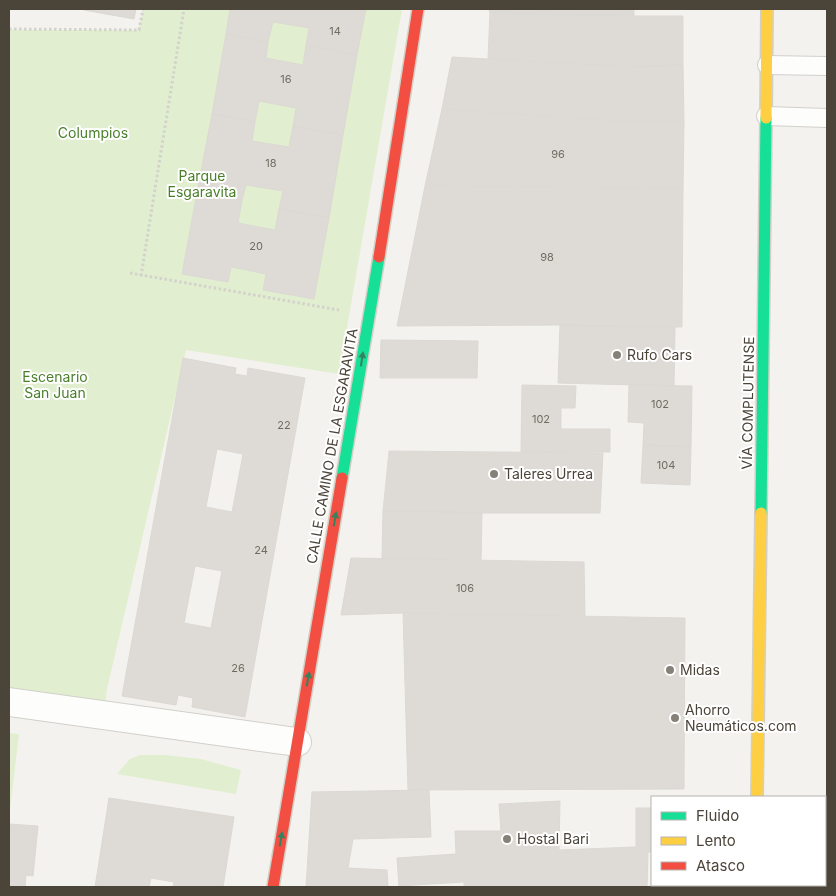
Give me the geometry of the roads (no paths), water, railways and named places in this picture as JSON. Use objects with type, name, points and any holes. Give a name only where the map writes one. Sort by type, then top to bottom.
[{"type":"street","name":"CALLE CAMINO DE LA ESGARAVITA","points":[[273,887],[369,315],[418,9]]},
{"type":"street","name":"VÍA COMPLUTENSE","points":[[757,796],[767,9]]},
{"type":"street","points":[[9,702],[297,742]]},
{"type":"lane","points":[[767,65],[827,66]]},
{"type":"lane","points":[[766,116],[827,118]]},
{"type":"place","name":"Rufo Cars","points":[[617,355]]},
{"type":"place","name":"Taleres Urrea","points":[[494,474]]},
{"type":"place","name":"Midas","points":[[670,670]]},
{"type":"place","name":"Ahorro Neumáticos.com","points":[[675,718]]},
{"type":"place","name":"Hostal Bari","points":[[507,839]]},
{"type":"park label","name":"Columpios","points":[[93,133]]},
{"type":"park label","name":"Parque Esgaravita","points":[[202,184]]},
{"type":"park label","name":"Escenario San Juan","points":[[55,386]]}]
